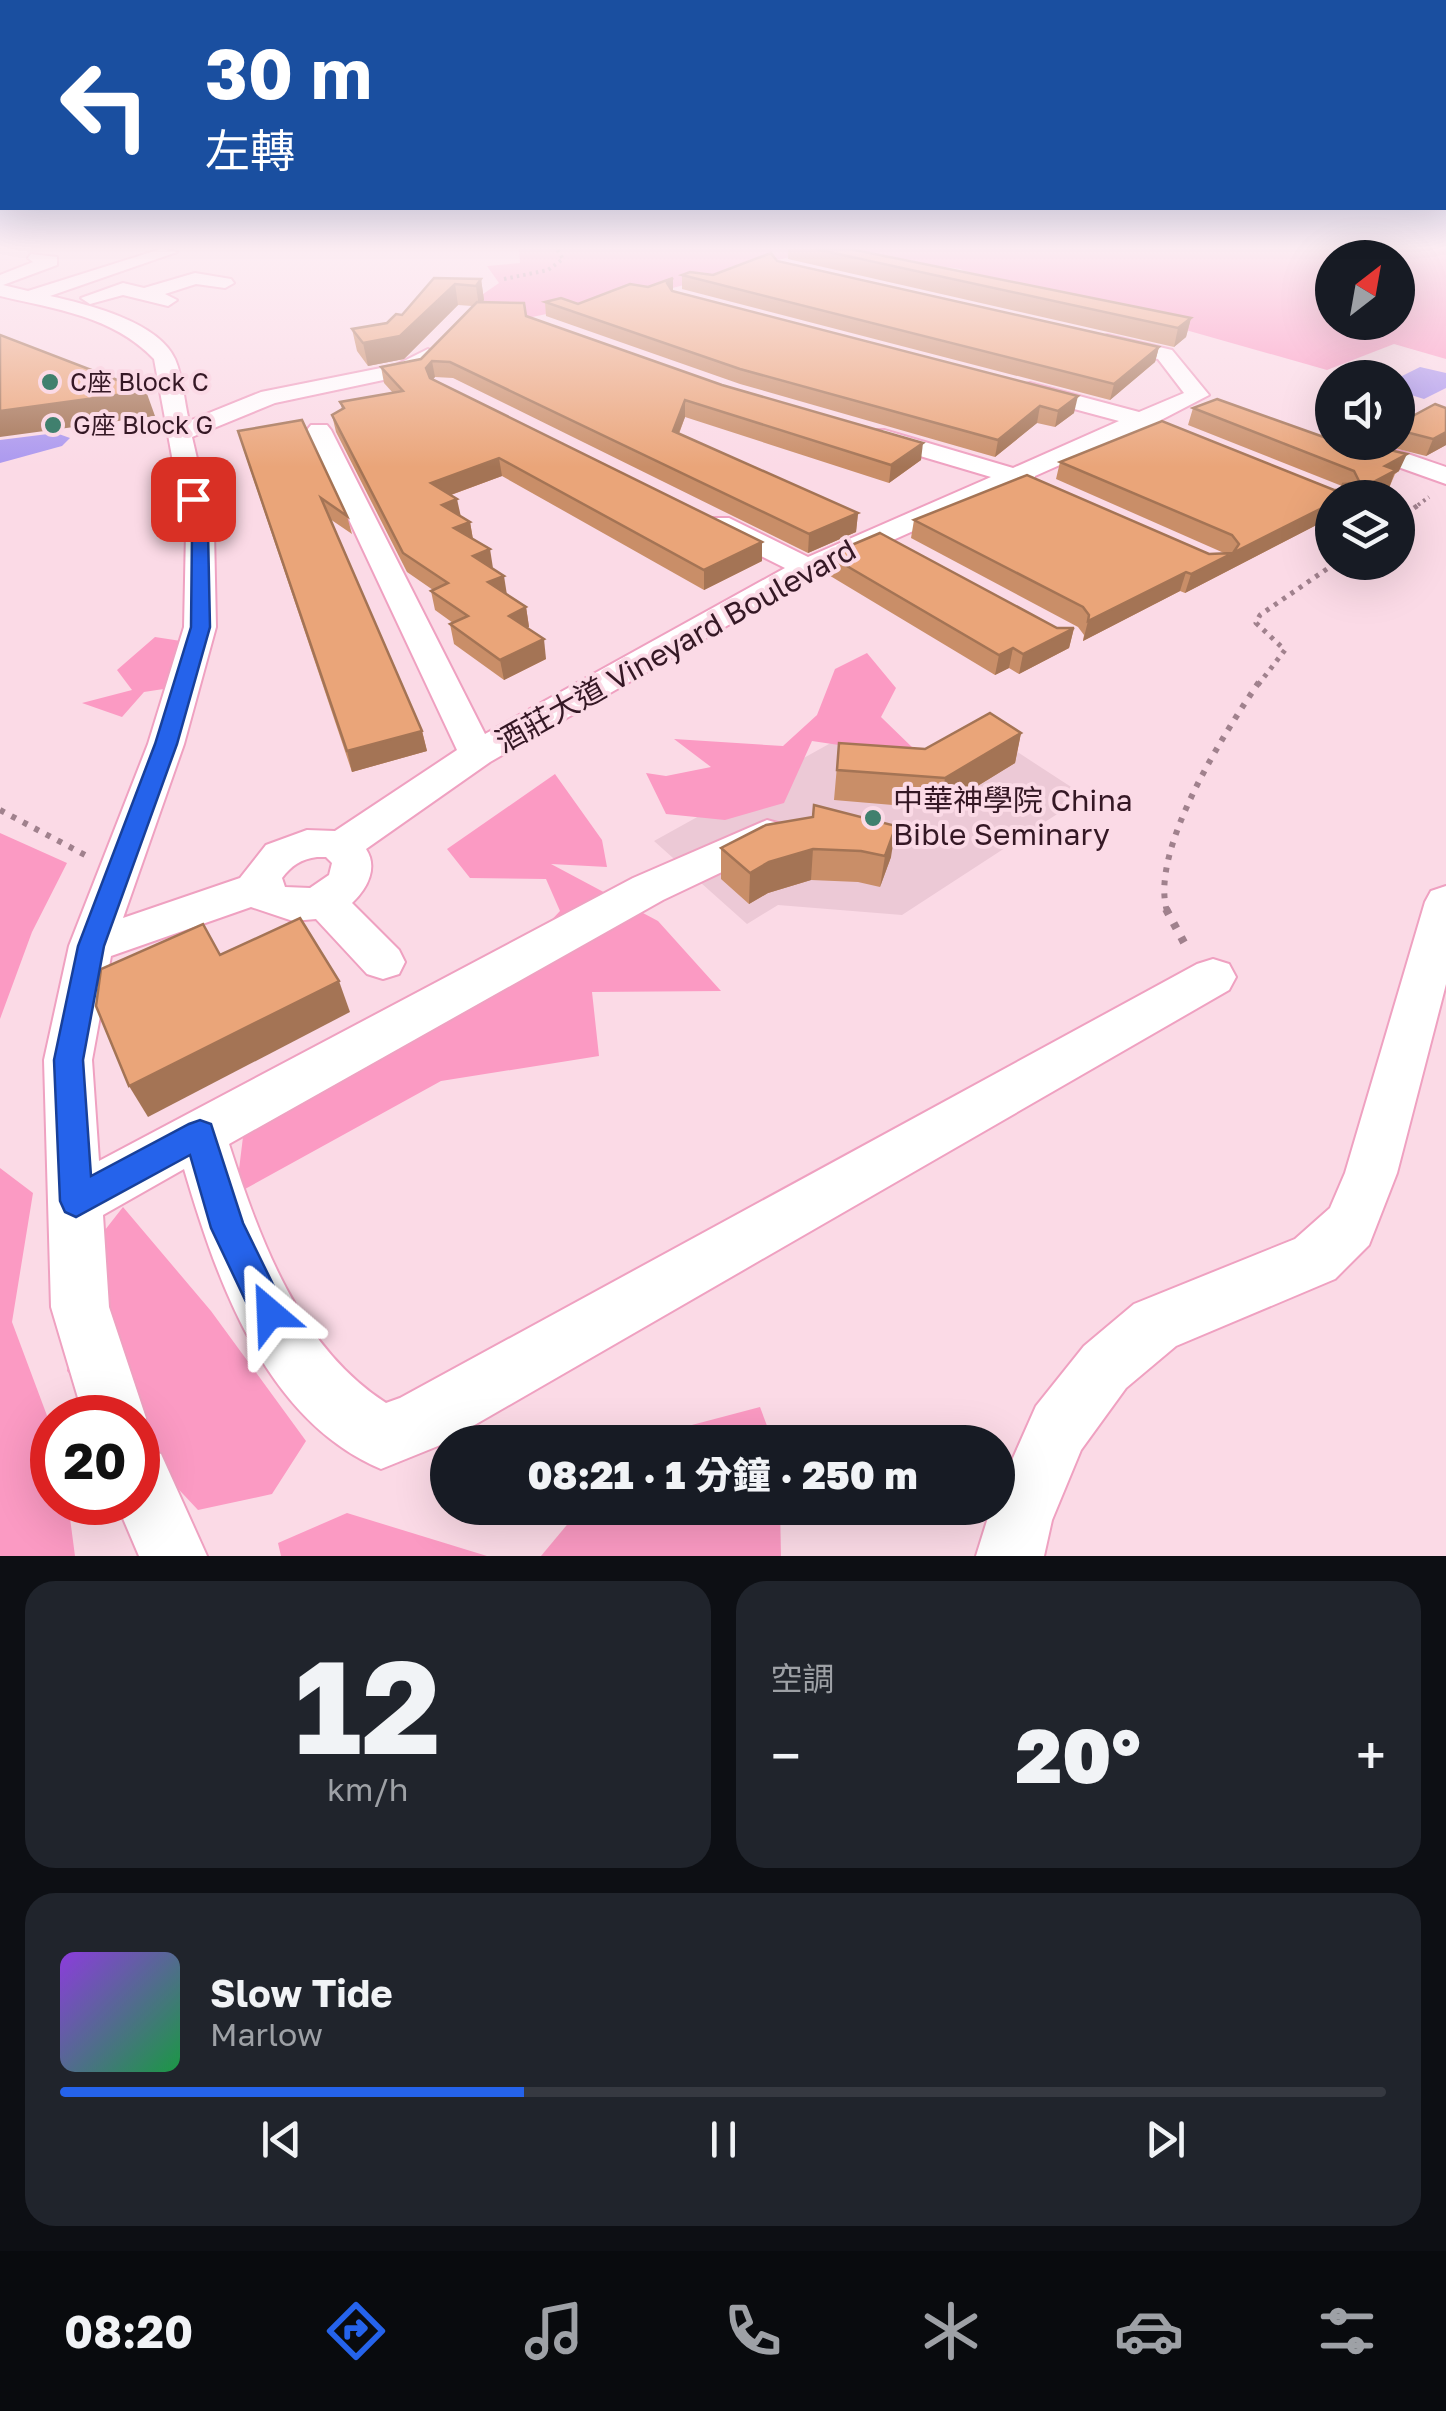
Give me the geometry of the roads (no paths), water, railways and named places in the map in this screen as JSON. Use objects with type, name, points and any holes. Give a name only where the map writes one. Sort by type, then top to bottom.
[{"type":"street","points":[[108,1395],[80,1307],[68,1060],[91,946],[166,744],[200,627],[200,532],[164,358],[158,349],[116,322]]},
{"type":"street","points":[[180,433],[269,398],[413,366],[445,337]]},
{"type":"street","name":"酒莊大道 Vineyard Boulevard","points":[[340,847],[478,754],[806,568],[1144,420],[1206,398],[1165,354],[1088,337]]},
{"type":"street","points":[[1014,386],[1144,420],[1179,434]]},
{"type":"street","points":[[845,426],[1017,476],[1052,492]]},
{"type":"street","points":[[319,430],[478,754]]},
{"type":"street","points":[[1399,460],[1442,483]]},
{"type":"street","points":[[703,516],[806,568]]},
{"type":"street","points":[[878,536],[912,555]]},
{"type":"street","points":[[76,1201],[648,889],[711,864],[774,830]]},
{"type":"street","points":[[314,843],[340,847],[353,860],[348,881],[324,900],[292,906],[277,904],[262,888],[266,868],[286,851],[314,843]]},
{"type":"street","points":[[91,946],[262,888]]},
{"type":"street","points":[[324,900],[384,962]]},
{"type":"street","points":[[1010,1556],[1019,1520],[1058,1428],[1105,1367],[1154,1326],[1316,1258],[1350,1226],[1371,1173],[1446,902]]},
{"type":"street","points":[[200,1134],[228,1228],[284,1341],[350,1420],[380,1436],[416,1424],[1210,979]]},
{"type":"street","points":[[159,1525],[173,1556]]},
{"type":"place","name":"C座 Block C","points":[[50,382]]},
{"type":"place","name":"G座 Block G","points":[[53,425]]},
{"type":"place","name":"中華神學院 China Bible Seminary","points":[[873,818]]}]
